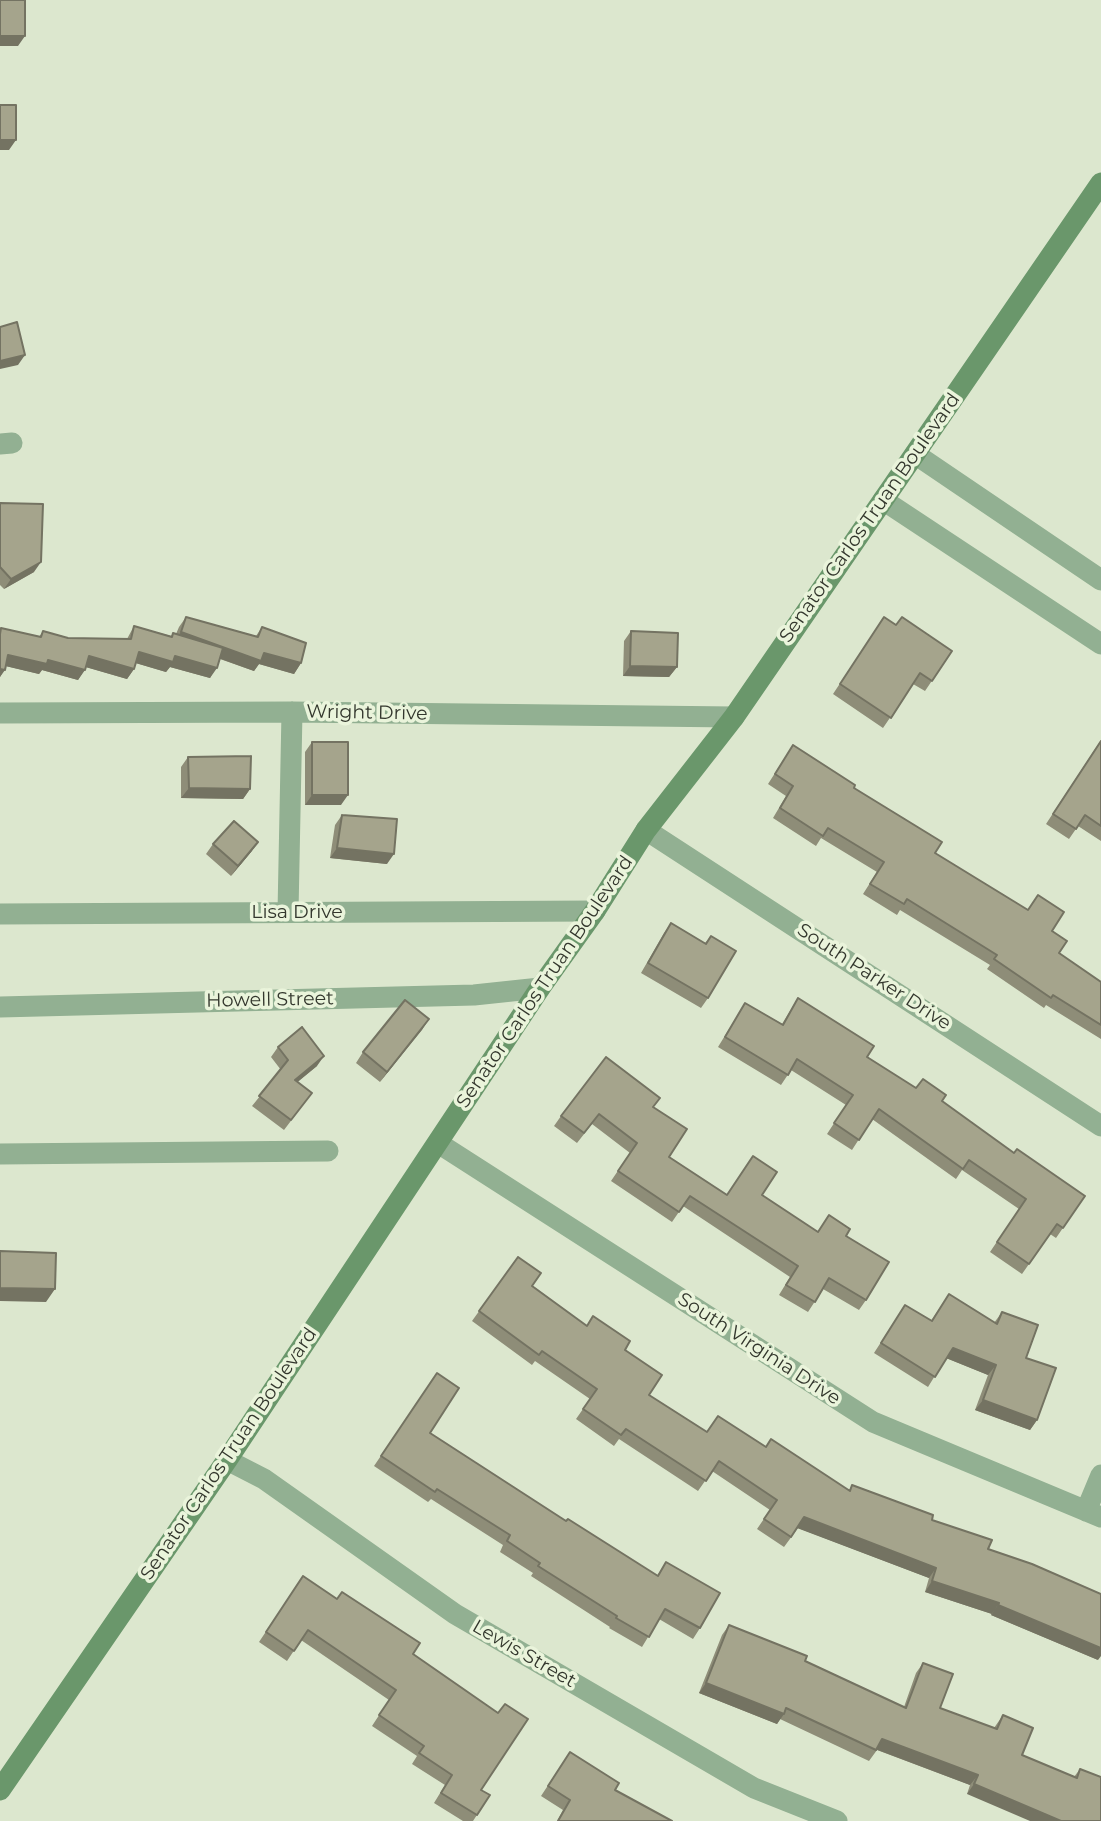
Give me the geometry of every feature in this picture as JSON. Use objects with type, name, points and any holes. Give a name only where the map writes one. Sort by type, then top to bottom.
[{"type":"main road","name":"Senator Carlos Truan Boulevard","points":[[0,1790],[226,1460],[646,830],[734,717],[1100,184]]},
{"type":"street","points":[[915,454],[1101,580]]},
{"type":"street","points":[[883,500],[1101,644]]},
{"type":"street","points":[[288,912],[292,712]]},
{"type":"street","name":"Wright Drive","points":[[0,713],[292,712],[734,717]]},
{"type":"street","name":"South Parker Drive","points":[[646,830],[1101,1126]]},
{"type":"street","name":"Lisa Drive","points":[[0,914],[594,911]]},
{"type":"street","name":"Howell Street","points":[[0,1007],[474,995],[540,988]]},
{"type":"street","name":"South Virginia Drive","points":[[438,1143],[873,1422],[1093,1514]]},
{"type":"street","points":[[0,1154],[328,1151]]},
{"type":"street","name":"Lewis Street","points":[[226,1460],[264,1479],[456,1614],[754,1788],[837,1821]]},
{"type":"street","points":[[1093,1514],[1101,1475]]},
{"type":"building","points":[[0,0],[25,0],[25,36],[0,36]]},
{"type":"building","points":[[0,105],[16,105],[16,140],[0,140]]},
{"type":"building","points":[[17,322],[25,355],[0,361],[0,327]]},
{"type":"building","points":[[0,503],[43,504],[41,562],[11,579],[0,567]]},
{"type":"building","points":[[186,617],[258,637],[262,627],[306,643],[301,663],[264,653],[261,661],[181,632]]},
{"type":"building","points":[[884,617],[896,625],[902,617],[952,651],[932,681],[920,673],[891,718],[840,684]]},
{"type":"building","points":[[134,626],[172,637],[173,633],[223,648],[217,668],[175,656],[173,662],[139,652],[134,669],[89,656],[85,670],[48,660],[47,664],[8,655],[5,670],[0,669],[1,628],[41,637],[43,631],[68,638],[131,639]]},
{"type":"building","points":[[631,631],[678,633],[677,667],[630,666]]},
{"type":"building","points":[[1101,741],[1101,826],[1085,815],[1076,829],[1053,814]]},
{"type":"building","points":[[312,742],[348,742],[348,795],[312,795]]},
{"type":"building","points":[[793,745],[855,785],[854,788],[942,842],[935,853],[1028,910],[1038,895],[1064,912],[1052,931],[1067,941],[1059,953],[1101,982],[1101,1025],[1053,995],[1051,998],[994,959],[997,955],[907,899],[904,904],[870,884],[884,862],[828,828],[823,836],[780,808],[793,786],[775,774]]},
{"type":"building","points":[[251,756],[250,789],[189,788],[188,757]]},
{"type":"building","points":[[342,815],[397,819],[394,854],[337,848]]},
{"type":"building","points":[[234,821],[258,842],[238,866],[213,844]]},
{"type":"building","points":[[671,923],[706,944],[711,936],[736,951],[708,998],[648,963]]},
{"type":"building","points":[[798,998],[874,1046],[867,1057],[916,1088],[923,1079],[946,1095],[942,1101],[1014,1153],[1017,1149],[1085,1196],[1063,1228],[1057,1224],[1029,1264],[997,1242],[1026,1199],[969,1160],[963,1169],[879,1109],[859,1140],[834,1123],[853,1095],[797,1059],[788,1075],[725,1037],[745,1003],[783,1025]]},
{"type":"building","points":[[405,1000],[429,1019],[387,1072],[363,1052]]},
{"type":"building","points":[[302,1027],[324,1056],[295,1080],[312,1093],[291,1120],[259,1096],[288,1060],[278,1047]]},
{"type":"building","points":[[606,1057],[660,1098],[653,1107],[687,1129],[669,1157],[727,1195],[753,1156],[777,1172],[762,1195],[818,1232],[829,1215],[850,1229],[846,1236],[889,1262],[866,1300],[829,1278],[815,1302],[786,1285],[798,1266],[690,1196],[679,1212],[618,1171],[637,1143],[599,1114],[584,1133],[561,1116]]},
{"type":"building","points":[[0,1251],[56,1253],[55,1289],[0,1288]]},
{"type":"building","points":[[518,1257],[541,1273],[532,1286],[587,1326],[593,1316],[630,1341],[625,1350],[662,1375],[649,1395],[707,1432],[718,1416],[766,1447],[771,1439],[850,1491],[852,1485],[933,1515],[932,1520],[992,1540],[988,1549],[1032,1564],[1101,1594],[1101,1648],[998,1605],[999,1603],[932,1581],[936,1568],[804,1517],[791,1537],[764,1519],[777,1500],[719,1461],[706,1481],[626,1429],[621,1435],[583,1409],[597,1389],[542,1351],[539,1355],[479,1311]]},
{"type":"building","points":[[949,1294],[997,1324],[1002,1312],[1038,1325],[1026,1358],[1056,1368],[1037,1420],[983,1400],[996,1365],[953,1348],[935,1377],[881,1343],[905,1305],[932,1321]]},
{"type":"building","points":[[437,1373],[459,1388],[430,1433],[566,1521],[568,1519],[658,1576],[666,1562],[720,1593],[700,1628],[665,1609],[649,1637],[538,1566],[540,1563],[507,1541],[510,1535],[437,1489],[435,1492],[381,1456]]},
{"type":"building","points":[[303,1576],[337,1599],[342,1592],[420,1643],[413,1654],[498,1713],[505,1704],[528,1719],[481,1790],[490,1795],[477,1815],[441,1793],[452,1775],[419,1753],[424,1746],[379,1715],[396,1690],[308,1630],[294,1651],[266,1632]]},
{"type":"building","points":[[729,1625],[807,1656],[805,1661],[906,1708],[923,1663],[953,1674],[940,1708],[997,1729],[1003,1715],[1033,1728],[1022,1755],[1077,1778],[1080,1769],[1101,1777],[1101,1821],[1061,1821],[974,1784],[978,1775],[882,1739],[876,1750],[786,1708],[784,1714],[706,1683]]},
{"type":"building","points":[[570,1752],[619,1783],[615,1790],[672,1821],[558,1821],[570,1800],[548,1786]]}]
